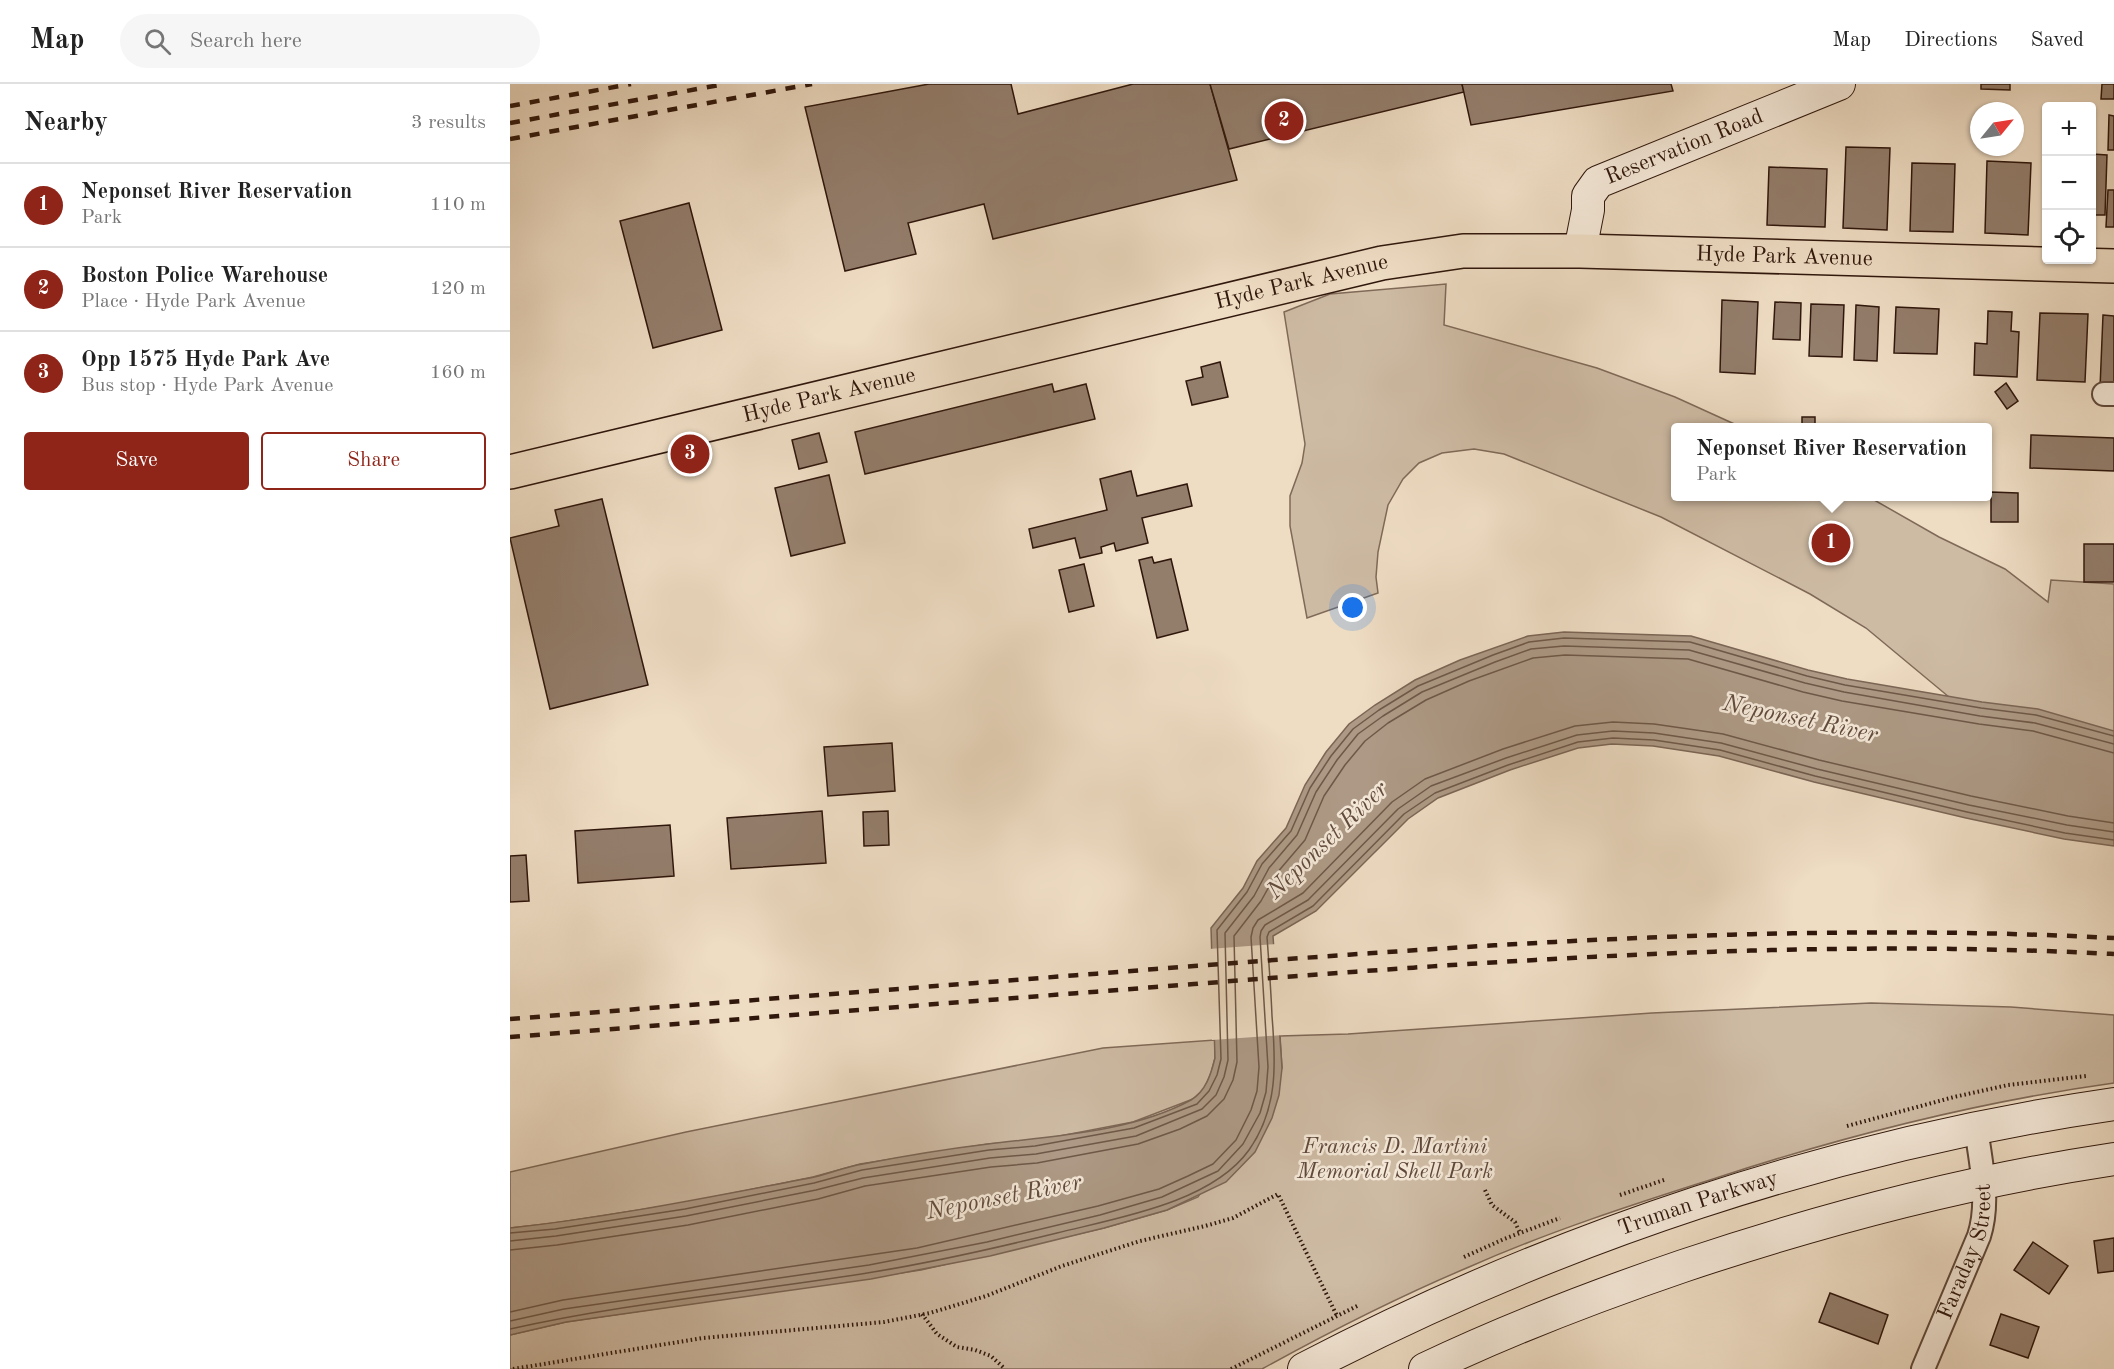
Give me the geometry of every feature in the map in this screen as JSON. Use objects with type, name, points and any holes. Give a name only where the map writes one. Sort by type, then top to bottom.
[{"type":"main road","name":"Reservation Road","points":[[1580,250],[1588,210],[1588,196],[1598,182],[1839,84]]},
{"type":"main road","name":"Hyde Park Avenue","points":[[510,472],[1382,262],[1463,251],[1580,250],[2114,266]]},
{"type":"main road","name":"Truman Parkway","points":[[1304,1369],[1359,1340],[1461,1293],[1547,1257],[1624,1228],[1761,1183],[1976,1128],[2114,1104]]},
{"type":"main road","points":[[1425,1369],[1574,1306],[1720,1253],[1840,1217],[1983,1183],[2114,1160]]},
{"type":"street","name":"Faraday Street","points":[[1923,1369],[1979,1236],[1984,1212],[1976,1128]]},
{"type":"path","points":[[1485,1190],[1492,1206],[1515,1222],[1520,1233]]},
{"type":"path","points":[[513,1369],[540,1367],[703,1338],[884,1322],[921,1314],[986,1296],[1062,1266],[1140,1241],[1233,1218],[1278,1194],[1336,1316]]},
{"type":"path","points":[[921,1314],[937,1334],[957,1347],[991,1356],[1005,1369]]},
{"type":"green space","points":[[1446,284],[1444,325],[1597,368],[1675,397],[1732,423],[1671,423],[1671,501],[1876,501],[1939,537],[2005,569],[2048,602],[2051,580],[2114,584],[2114,800],[1967,712],[1866,628],[1810,594],[1661,517],[1504,454],[1474,449],[1442,453],[1419,463],[1403,479],[1388,505],[1378,552],[1376,577],[1378,593],[1307,618],[1290,526],[1290,496],[1302,463],[1305,444],[1284,312],[1330,294]]},
{"type":"green space","name":"Francis D. Martini Memorial Shell Park","points":[[1871,1003],[2011,1007],[2114,1015],[2114,1083],[2012,1100],[1911,1122],[1762,1163],[1621,1209],[1529,1242],[1442,1278],[1364,1315],[1262,1369],[510,1369],[510,1335],[566,1322],[921,1270],[1104,1228],[1167,1210],[1198,1197],[1282,1068],[1280,1036],[1348,1034],[1652,1013]]},
{"type":"green space","points":[[1215,1040],[1215,1058],[1204,1089],[1193,1099],[1133,1122],[1034,1141],[988,1144],[860,1164],[813,1177],[684,1203],[510,1228],[510,1172],[686,1132],[1103,1048]]},
{"type":"water","name":"Neponset River","points":[[1564,632],[1691,636],[1847,679],[2038,709],[2114,731],[2114,846],[2064,839],[1966,818],[1814,782],[1719,756],[1653,746],[1612,744],[1578,748],[1510,770],[1438,798],[1408,819],[1316,911],[1273,936],[1282,1068],[1279,1095],[1272,1118],[1255,1152],[1226,1182],[1167,1210],[990,1256],[871,1279],[566,1322],[510,1335],[510,1228],[698,1199],[810,1178],[856,1165],[909,1155],[1092,1131],[1144,1119],[1191,1100],[1204,1087],[1215,1058],[1211,928],[1243,888],[1257,861],[1286,828],[1305,785],[1326,752],[1349,724],[1415,680],[1460,660],[1528,636]]},
{"type":"pier","points":[[1277,944],[1283,1035],[1212,1040],[1209,949]]},
{"type":"building","points":[[929,84],[1011,84],[1018,114],[1133,84],[1210,84],[1237,180],[993,239],[984,204],[908,223],[916,254],[845,271],[805,107]]},
{"type":"building","points":[[1210,84],[1462,84],[1464,92],[1229,149]]},
{"type":"building","points":[[1462,84],[1671,84],[1673,91],[1471,125]]},
{"type":"building","points":[[1981,84],[2010,84],[2010,90],[1981,89]]},
{"type":"building","points":[[2102,84],[2114,84],[2114,99],[2101,99]]},
{"type":"building","points":[[2109,115],[2114,116],[2114,150],[2108,150]]},
{"type":"building","points":[[1846,147],[1890,148],[1887,230],[1843,228]]},
{"type":"building","points":[[2096,154],[2107,155],[2105,215],[2096,215]]},
{"type":"building","points":[[1987,161],[2031,163],[2028,235],[1985,233]]},
{"type":"building","points":[[1912,163],[1955,164],[1953,232],[1910,231]]},
{"type":"building","points":[[1769,167],[1827,169],[1825,227],[1767,225]]},
{"type":"building","points":[[2108,190],[2114,190],[2114,227],[2106,227]]},
{"type":"building","points":[[689,203],[722,330],[653,348],[620,221]]},
{"type":"building","points":[[1722,300],[1758,302],[1755,374],[1720,372]]},
{"type":"building","points":[[1775,302],[1801,303],[1800,340],[1773,339]]},
{"type":"building","points":[[1811,304],[1844,305],[1842,357],[1809,356]]},
{"type":"building","points":[[1856,305],[1879,307],[1877,361],[1854,360]]},
{"type":"building","points":[[1896,307],[1939,309],[1937,354],[1894,353]]},
{"type":"building","points":[[1988,311],[2012,312],[2011,331],[2019,332],[2017,377],[1974,375],[1975,343],[1987,344]]},
{"type":"building","points":[[2040,313],[2088,314],[2085,382],[2037,380]]},
{"type":"building","points":[[2103,315],[2114,316],[2114,388],[2100,388]]},
{"type":"building","points":[[1220,362],[1228,397],[1192,405],[1186,381],[1203,377],[1201,367]]},
{"type":"building","points":[[2006,383],[2018,401],[2007,409],[1995,392]]},
{"type":"building","points":[[1052,384],[1054,392],[1086,384],[1095,419],[865,474],[855,432]]},
{"type":"building","points":[[1802,417],[1815,417],[1815,423],[1802,423]]},
{"type":"building","points":[[819,433],[827,462],[799,469],[792,440]]},
{"type":"building","points":[[2031,435],[2114,438],[2114,471],[2030,468]]},
{"type":"building","points":[[1131,471],[1137,496],[1187,484],[1192,506],[1142,518],[1148,543],[1116,551],[1114,543],[1101,547],[1102,553],[1080,558],[1075,538],[1033,548],[1029,529],[1107,510],[1100,479]]},
{"type":"building","points":[[829,475],[845,543],[791,556],[775,488]]},
{"type":"building","points":[[1992,492],[2018,493],[2018,522],[1991,522]]},
{"type":"building","points":[[602,499],[648,685],[550,709],[510,538],[559,526],[555,510]]},
{"type":"building","points":[[2084,544],[2114,544],[2114,582],[2084,582]]},
{"type":"building","points":[[1152,557],[1154,563],[1171,559],[1188,630],[1157,638],[1139,560]]},
{"type":"building","points":[[1084,564],[1094,606],[1069,612],[1059,570]]},
{"type":"building","points":[[892,743],[895,791],[828,796],[824,747]]},
{"type":"building","points":[[822,811],[826,863],[731,869],[727,818]]},
{"type":"building","points":[[888,811],[889,845],[864,846],[863,812]]},
{"type":"building","points":[[670,825],[674,876],[578,883],[575,831]]},
{"type":"building","points":[[526,855],[529,901],[510,902],[510,856]]},
{"type":"building","points":[[2114,1238],[2114,1271],[2098,1273],[2094,1241]]},
{"type":"building","points":[[2033,1242],[2068,1266],[2049,1294],[2014,1270]]},
{"type":"building","points":[[1830,1293],[1888,1315],[1878,1344],[1819,1322]]},
{"type":"building","points":[[2001,1314],[2039,1327],[2028,1358],[1990,1345]]},
{"type":"railway","points":[[510,106],[631,84]]},
{"type":"railway","points":[[510,123],[725,84]]},
{"type":"railway","points":[[510,139],[812,84]]},
{"type":"railway","points":[[510,1019],[1194,966],[1654,937],[1884,932],[2114,938]]},
{"type":"railway","points":[[510,1037],[1309,975],[1654,954],[1884,949],[2114,954]]},
{"type":"place","name":"Boston Police Warehouse","points":[[1284,121]]},
{"type":"place","name":"Opp 1575 Hyde Park Ave","points":[[690,454]]},
{"type":"place","name":"Neponset River Reservation","points":[[1831,543]]}]
